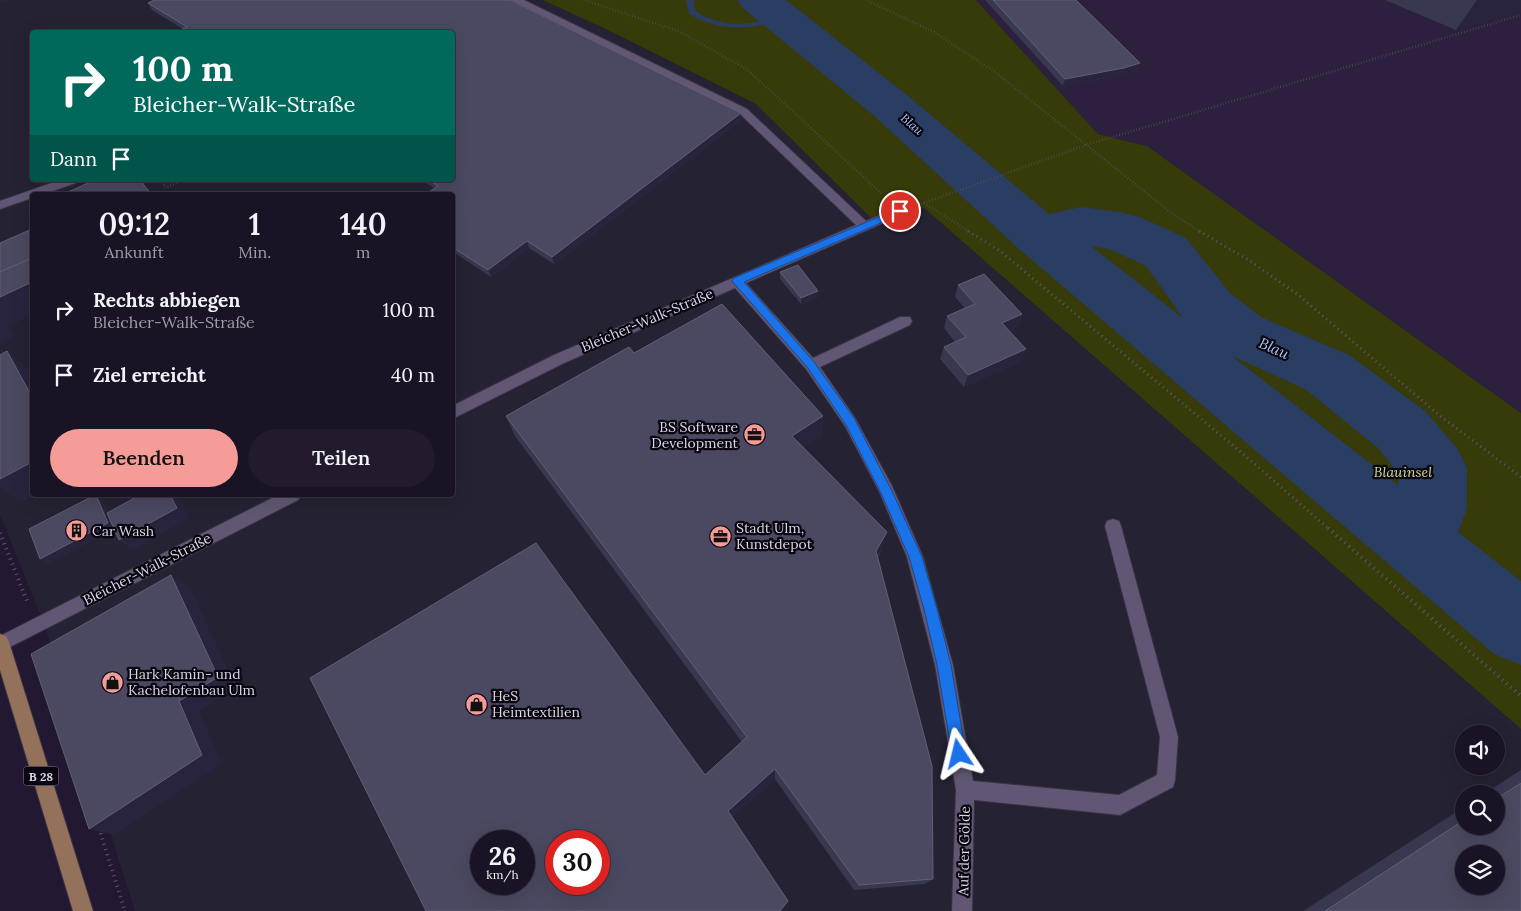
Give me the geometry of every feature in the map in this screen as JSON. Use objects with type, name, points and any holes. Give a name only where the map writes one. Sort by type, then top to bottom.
[{"type":"main road","name":"B 28","points":[[0,643],[82,911]]},
{"type":"street","points":[[516,0],[743,111],[864,226]]},
{"type":"street","points":[[37,192],[66,182]]},
{"type":"street","points":[[0,205],[30,195]]},
{"type":"street","name":"Bleicher-Walk-Straße","points":[[455,411],[559,358],[900,211]]},
{"type":"street","name":"Auf der Gölde","points":[[737,281],[811,364],[850,422],[887,491],[916,557],[944,665],[965,790],[962,911]]},
{"type":"street","points":[[811,364],[905,321]]},
{"type":"street","name":"Bleicher-Walk-Straße","points":[[0,643],[289,497]]},
{"type":"street","points":[[965,790],[1120,806],[1166,780],[1169,736],[1113,526]]},
{"type":"path","points":[[866,0],[962,48],[1027,96],[1174,215],[1250,261],[1298,294],[1439,415],[1521,477]]},
{"type":"path","points":[[1521,15],[1086,145],[924,203],[1000,251],[1242,453],[1521,696]]},
{"type":"path","points":[[162,182],[166,188],[177,182]]},
{"type":"path","points":[[0,533],[36,625]]},
{"type":"path","points":[[96,818],[125,911]]},
{"type":"shaded area","points":[[0,0],[543,0],[618,35],[756,104],[877,224],[924,208],[1521,729],[1521,911],[135,911],[43,621],[0,515]]},
{"type":"shaded area","points":[[976,0],[1521,0],[1521,413],[1147,146],[1098,134]]},
{"type":"green space","name":"Blauinsel","points":[[543,0],[976,0],[1098,134],[1147,146],[1521,413],[1521,729],[924,208],[877,224],[756,104]]},
{"type":"building","points":[[154,0],[510,0],[741,113],[552,257],[527,241],[488,270],[455,249],[455,192],[429,192],[438,186],[432,182],[455,182],[455,30],[180,30],[187,27],[148,3]]},
{"type":"building","points":[[993,0],[1076,0],[1140,63],[1124,68],[1065,79]]},
{"type":"building","points":[[90,182],[142,182],[150,192],[68,192]]},
{"type":"building","points":[[30,230],[30,259],[0,272],[0,243]]},
{"type":"building","points":[[30,259],[30,283],[0,297],[0,272]]},
{"type":"building","points":[[798,265],[818,291],[801,298],[780,272]]},
{"type":"building","points":[[984,274],[1022,314],[1002,323],[1026,349],[968,375],[944,347],[966,337],[947,316],[975,304],[958,285]]},
{"type":"building","points":[[722,304],[823,416],[792,436],[887,532],[876,551],[932,766],[933,879],[859,885],[775,769],[728,811],[788,901],[780,911],[426,911],[310,678],[536,543],[705,775],[747,737],[506,416],[629,347],[634,353]]},
{"type":"building","points":[[7,351],[30,393],[30,463],[0,479],[0,355]]},
{"type":"building","name":"Car Wash","points":[[91,497],[97,497],[108,523],[40,559],[29,529]]},
{"type":"building","points":[[136,497],[171,497],[177,508],[119,540],[107,513]]},
{"type":"building","points":[[171,575],[218,677],[179,701],[202,755],[89,829],[31,654]]},
{"type":"building","points":[[1521,783],[1521,911],[1325,911],[1455,826],[1455,835],[1505,835],[1505,793]]},
{"type":"waterway","name":"Blau","points":[[690,0],[692,12],[703,19],[725,26],[757,24],[781,18]]},
{"type":"waterway","name":"Blau","points":[[759,0],[890,105],[1039,235]]},
{"type":"waterway","name":"Blau","points":[[1039,235],[1081,226],[1120,231],[1166,252],[1209,309],[1239,333],[1327,372],[1402,430],[1433,468],[1432,509],[1418,544]]},
{"type":"waterway","name":"Blau","points":[[1039,235],[1521,628]]},
{"type":"place","name":"BS Software Development","points":[[754,435]]},
{"type":"place","name":"Car Wash","points":[[76,531]]},
{"type":"place","name":"Stadt Ulm, Kunstdepot","points":[[720,536]]},
{"type":"place","name":"Hark Kamin- und Kachelofenbau Ulm","points":[[112,682]]},
{"type":"place","name":"HeS Heimtextilien","points":[[476,704]]},
{"type":"route","points":[[900,211],[737,281],[811,364],[850,422],[887,491],[916,557],[944,665],[959,754]]}]
